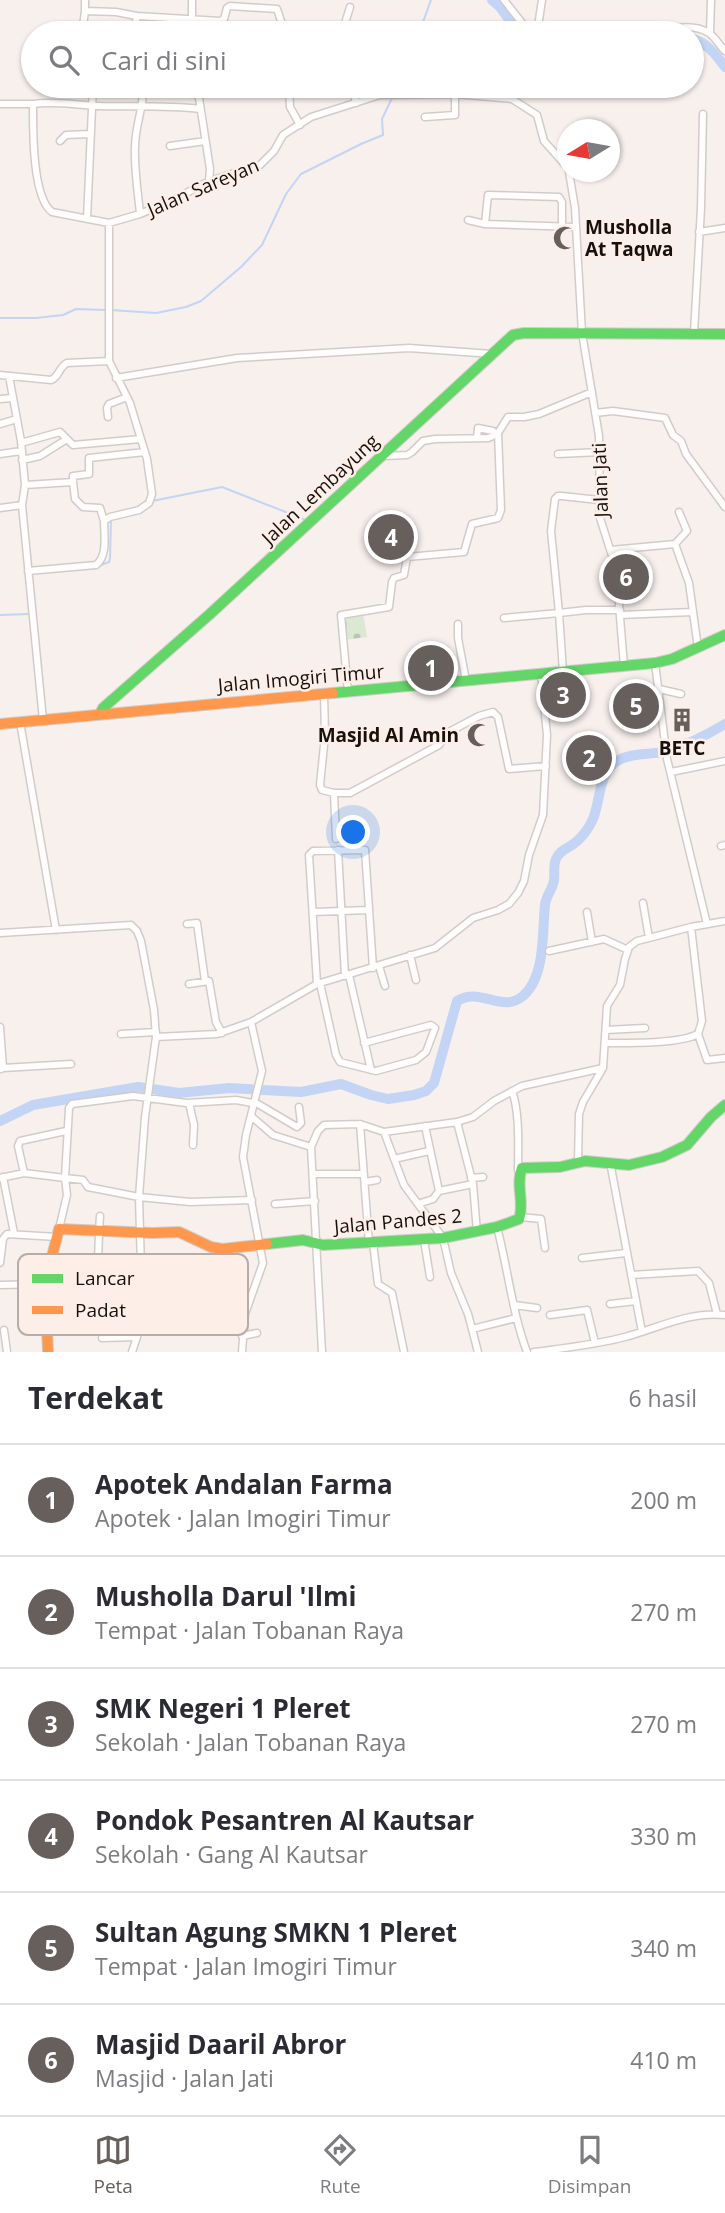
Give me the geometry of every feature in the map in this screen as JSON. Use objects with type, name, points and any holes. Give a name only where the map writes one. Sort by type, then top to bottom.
[{"type":"street","points":[[84,21],[85,0]]},
{"type":"street","points":[[191,21],[192,0]]},
{"type":"street","points":[[504,0],[521,21]]},
{"type":"street","points":[[539,21],[542,0]]},
{"type":"street","points":[[710,33],[711,0]]},
{"type":"street","points":[[85,11],[222,20],[230,6],[276,8],[281,21]]},
{"type":"street","points":[[346,21],[350,7]]},
{"type":"street","points":[[136,21],[137,16]]},
{"type":"street","points":[[704,31],[710,33],[725,51]]},
{"type":"street","points":[[87,219],[92,98]]},
{"type":"street","points":[[140,214],[134,149],[143,98]]},
{"type":"street","points":[[199,98],[209,181]]},
{"type":"street","points":[[290,98],[290,107],[300,125]]},
{"type":"street","points":[[355,98],[356,103]]},
{"type":"street","name":"Jalan Sareyan","points":[[33,104],[34,151],[43,202],[52,212],[109,223],[140,214],[209,181],[260,165],[274,151],[284,135],[311,117],[371,98]]},
{"type":"street","points":[[425,117],[455,115],[455,98]]},
{"type":"street","name":"Jalan Sareyan","points":[[495,98],[515,100],[537,115],[546,145],[557,158]]},
{"type":"street","points":[[0,104],[51,103],[201,109]]},
{"type":"street","points":[[694,333],[703,114]]},
{"type":"street","points":[[60,141],[66,135],[90,134]]},
{"type":"street","points":[[170,146],[205,141]]},
{"type":"street","name":"Jalan Sareyan","points":[[572,182],[576,227]]},
{"type":"street","points":[[485,224],[488,195],[517,195],[559,197],[562,202],[562,227]]},
{"type":"street","points":[[468,220],[485,224],[576,227]]},
{"type":"street","points":[[104,521],[139,510],[149,502],[152,494],[141,439],[127,397],[109,361],[109,223]]},
{"type":"street","name":"Jalan Jati","points":[[576,227],[582,334],[600,452],[599,500],[603,531],[616,568],[624,666]]},
{"type":"street","points":[[699,232],[725,228]]},
{"type":"street","name":"Jalan Lembayung","points":[[100,714],[103,708],[210,614],[517,333],[725,334]]},
{"type":"street","points":[[116,378],[237,358],[409,348],[492,354]]},
{"type":"street","points":[[0,375],[51,380],[67,363],[109,361]]},
{"type":"street","points":[[9,376],[25,485],[22,505],[43,720]]},
{"type":"street","points":[[348,692],[341,615],[389,607],[392,580],[404,575],[404,561],[408,556],[464,552],[472,524],[498,518],[501,510],[498,433],[508,417],[539,414],[592,392]]},
{"type":"street","points":[[108,417],[109,404],[127,397]]},
{"type":"street","points":[[0,400],[12,398]]},
{"type":"street","points":[[596,413],[613,411],[665,418],[673,435],[681,441],[686,454],[725,507]]},
{"type":"street","points":[[0,424],[17,419]]},
{"type":"street","points":[[0,454],[60,432],[73,445],[141,439]]},
{"type":"street","points":[[382,456],[410,454],[426,440],[478,438]]},
{"type":"street","points":[[22,460],[40,456],[67,439]]},
{"type":"street","points":[[28,571],[96,565],[104,555],[104,521],[100,508],[83,507],[75,499],[73,476],[89,474],[87,445]]},
{"type":"street","points":[[89,458],[145,452]]},
{"type":"street","points":[[558,454],[600,452]]},
{"type":"street","points":[[25,485],[74,482]]},
{"type":"street","points":[[563,672],[551,531],[555,499],[562,496],[599,500]]},
{"type":"street","points":[[0,508],[22,505]]},
{"type":"street","points":[[611,550],[675,544],[687,531],[679,512]]},
{"type":"street","points":[[675,544],[689,583],[698,648]]},
{"type":"street","points":[[503,618],[586,610],[620,613],[692,612]]},
{"type":"street","points":[[458,624],[458,638],[467,681]]},
{"type":"street","name":"Jalan Imogiri Timur","points":[[0,724],[666,662],[725,635]]},
{"type":"street","points":[[656,663],[667,759],[707,924]]},
{"type":"street","points":[[121,1034],[187,1037],[222,1032],[251,1022],[318,983],[440,945],[467,922],[504,907],[518,893],[524,881],[529,855],[543,815],[547,725],[541,674]]},
{"type":"street","points":[[659,690],[681,694]]},
{"type":"street","points":[[324,694],[325,735],[320,787],[323,792],[350,793],[439,745],[449,732],[479,716],[493,712],[499,717],[509,769],[546,766]]},
{"type":"street","points":[[20,722],[56,930]]},
{"type":"street","points":[[671,772],[725,761]]},
{"type":"street","points":[[334,793],[337,839]]},
{"type":"street","points":[[338,850],[347,976],[371,1070]]},
{"type":"street","points":[[364,1043],[435,1027],[428,1049],[420,1058],[371,1070],[338,1060],[318,983],[309,853],[365,850],[376,967],[385,986]]},
{"type":"street","points":[[643,903],[649,938]]},
{"type":"street","points":[[313,912],[369,911]]},
{"type":"street","points":[[587,912],[592,942]]},
{"type":"street","points":[[578,1161],[578,1119],[581,1107],[603,1068],[607,1006],[621,985],[628,950],[633,943],[649,938],[725,921]]},
{"type":"street","points":[[187,923],[200,922],[205,981]]},
{"type":"street","points":[[0,933],[131,925],[141,941],[156,1035],[139,1197],[142,1254]]},
{"type":"street","points":[[691,927],[702,1021],[698,1034],[707,1060],[725,1059]]},
{"type":"street","points":[[550,951],[608,940],[628,950]]},
{"type":"street","points":[[410,955],[416,980]]},
{"type":"street","points":[[189,984],[209,981],[216,1022],[222,1032]]},
{"type":"street","points":[[248,1303],[263,1263],[243,1157],[262,1064],[251,1022]]},
{"type":"street","points":[[0,1027],[2,1068],[71,1064]]},
{"type":"street","points":[[606,1030],[645,1028]]},
{"type":"street","points":[[605,1043],[650,1042],[688,1038],[698,1034]]},
{"type":"street","points":[[322,1352],[311,1147],[318,1131],[324,1125],[360,1124],[384,1132],[425,1126],[458,1125],[529,1083],[603,1068]]},
{"type":"street","points":[[513,1094],[521,1217],[541,1219],[545,1248]]},
{"type":"street","points":[[52,1254],[67,1195],[66,1131],[68,1110],[72,1104],[133,1096],[189,1103],[256,1100],[297,1127],[301,1123],[299,1107]]},
{"type":"street","points":[[189,1103],[194,1125],[193,1145]]},
{"type":"street","points":[[518,1171],[525,1168],[560,1167],[578,1161],[629,1165],[676,1152],[687,1145],[725,1105]]},
{"type":"street","points":[[251,1116],[273,1135],[311,1147]]},
{"type":"street","points":[[360,1124],[371,1243],[378,1284],[392,1293],[404,1352]]},
{"type":"street","points":[[458,1125],[472,1181],[477,1232]]},
{"type":"street","points":[[425,1126],[439,1191]]},
{"type":"street","points":[[24,1173],[20,1141],[66,1131]]},
{"type":"street","points":[[384,1132],[404,1185],[443,1238],[451,1273],[464,1304],[478,1352]]},
{"type":"street","points":[[394,1159],[429,1151]]},
{"type":"street","points":[[610,1163],[642,1332]]},
{"type":"street","points":[[14,1233],[1,1177],[24,1173],[83,1180],[88,1187],[139,1197],[190,1202],[252,1200]]},
{"type":"street","points":[[314,1174],[364,1174]]},
{"type":"street","points":[[418,1204],[433,1199],[439,1191],[483,1177]]},
{"type":"street","points":[[365,1182],[377,1180]]},
{"type":"street","points":[[275,1204],[315,1201]]},
{"type":"street","points":[[98,1254],[100,1216]]},
{"type":"street","name":"Jalan Pandes 2","points":[[58,1233],[183,1233],[217,1249],[303,1241],[316,1245],[443,1238],[498,1227],[521,1217]]},
{"type":"street","points":[[498,1227],[516,1318],[527,1352]]},
{"type":"street","points":[[0,1263],[4,1236],[14,1233],[58,1233]]},
{"type":"street","points":[[424,1240],[430,1277]]},
{"type":"street","points":[[582,1258],[626,1253]]},
{"type":"street","points":[[631,1275],[698,1271],[709,1283],[716,1314]]},
{"type":"street","points":[[0,1285],[18,1283]]},
{"type":"street","points":[[610,1304],[636,1301]]},
{"type":"street","points":[[514,1306],[537,1308]]},
{"type":"street","points":[[550,1315],[586,1310],[595,1343]]},
{"type":"street","points":[[534,1352],[595,1343],[685,1318],[725,1315]]},
{"type":"street","points":[[472,1329],[516,1318]]},
{"type":"street","points":[[4,1329],[7,1352]]},
{"type":"street","points":[[248,1335],[257,1333]]},
{"type":"street","points":[[242,1352],[242,1336],[247,1335]]},
{"type":"street","points":[[102,1338],[137,1337],[131,1352]]},
{"type":"green space","points":[[363,613],[367,637],[344,640],[342,615]]},
{"type":"waterway","points":[[423,21],[431,0]]},
{"type":"waterway","points":[[492,0],[510,21]]},
{"type":"waterway","points":[[704,44],[725,67]]},
{"type":"waterway","points":[[111,310],[156,313],[201,301],[262,245],[286,194],[301,174],[383,135],[382,119],[392,98]]},
{"type":"waterway","points":[[0,318],[63,315],[76,309],[106,310]]},
{"type":"waterway","points":[[152,501],[222,487],[306,520]]},
{"type":"waterway","points":[[101,565],[110,559],[111,520]]},
{"type":"waterway","points":[[0,615],[30,614]]},
{"type":"waterway","points":[[0,1121],[33,1105],[138,1087],[179,1093],[229,1088],[301,1092],[341,1084],[388,1099],[426,1091],[434,1083],[457,1001],[474,996],[499,1002],[515,1001],[523,996],[536,977],[543,940],[545,905],[553,883],[555,861],[559,854],[578,840],[588,828],[611,766],[630,756],[674,749],[725,724]]},
{"type":"traffic: fast","points":[[100,714],[103,708],[210,614],[513,335],[725,334]]},
{"type":"traffic: fast","points":[[333,693],[655,663],[672,659],[725,635]]},
{"type":"traffic: fast","points":[[267,1244],[303,1240],[323,1245],[443,1238],[497,1227],[519,1219],[519,1181],[522,1168],[560,1167],[585,1161],[629,1165],[662,1157],[687,1145],[725,1105]]},
{"type":"traffic: slow","points":[[0,724],[333,693]]},
{"type":"traffic: slow","points":[[53,1254],[59,1229],[179,1232],[211,1247],[222,1249],[267,1244]]},
{"type":"traffic: slow","points":[[47,1335],[48,1352]]},
{"type":"place","name":"Musholla At Taqwa","points":[[565,238]]},
{"type":"place","name":"Pondok Pesantren Al Kautsar","points":[[391,537]]},
{"type":"place","name":"Masjid Daaril Abror","points":[[626,577]]},
{"type":"place","name":"Apotek Andalan Farma","points":[[431,668]]},
{"type":"place","name":"SMK Negeri 1 Pleret","points":[[563,695]]},
{"type":"place","name":"Sultan Agung SMKN 1 Pleret","points":[[636,706]]},
{"type":"place","name":"BETC","points":[[682,720]]},
{"type":"place","name":"Masjid Al Amin","points":[[479,735]]},
{"type":"place","name":"Musholla Darul 'Ilmi","points":[[589,758]]}]
